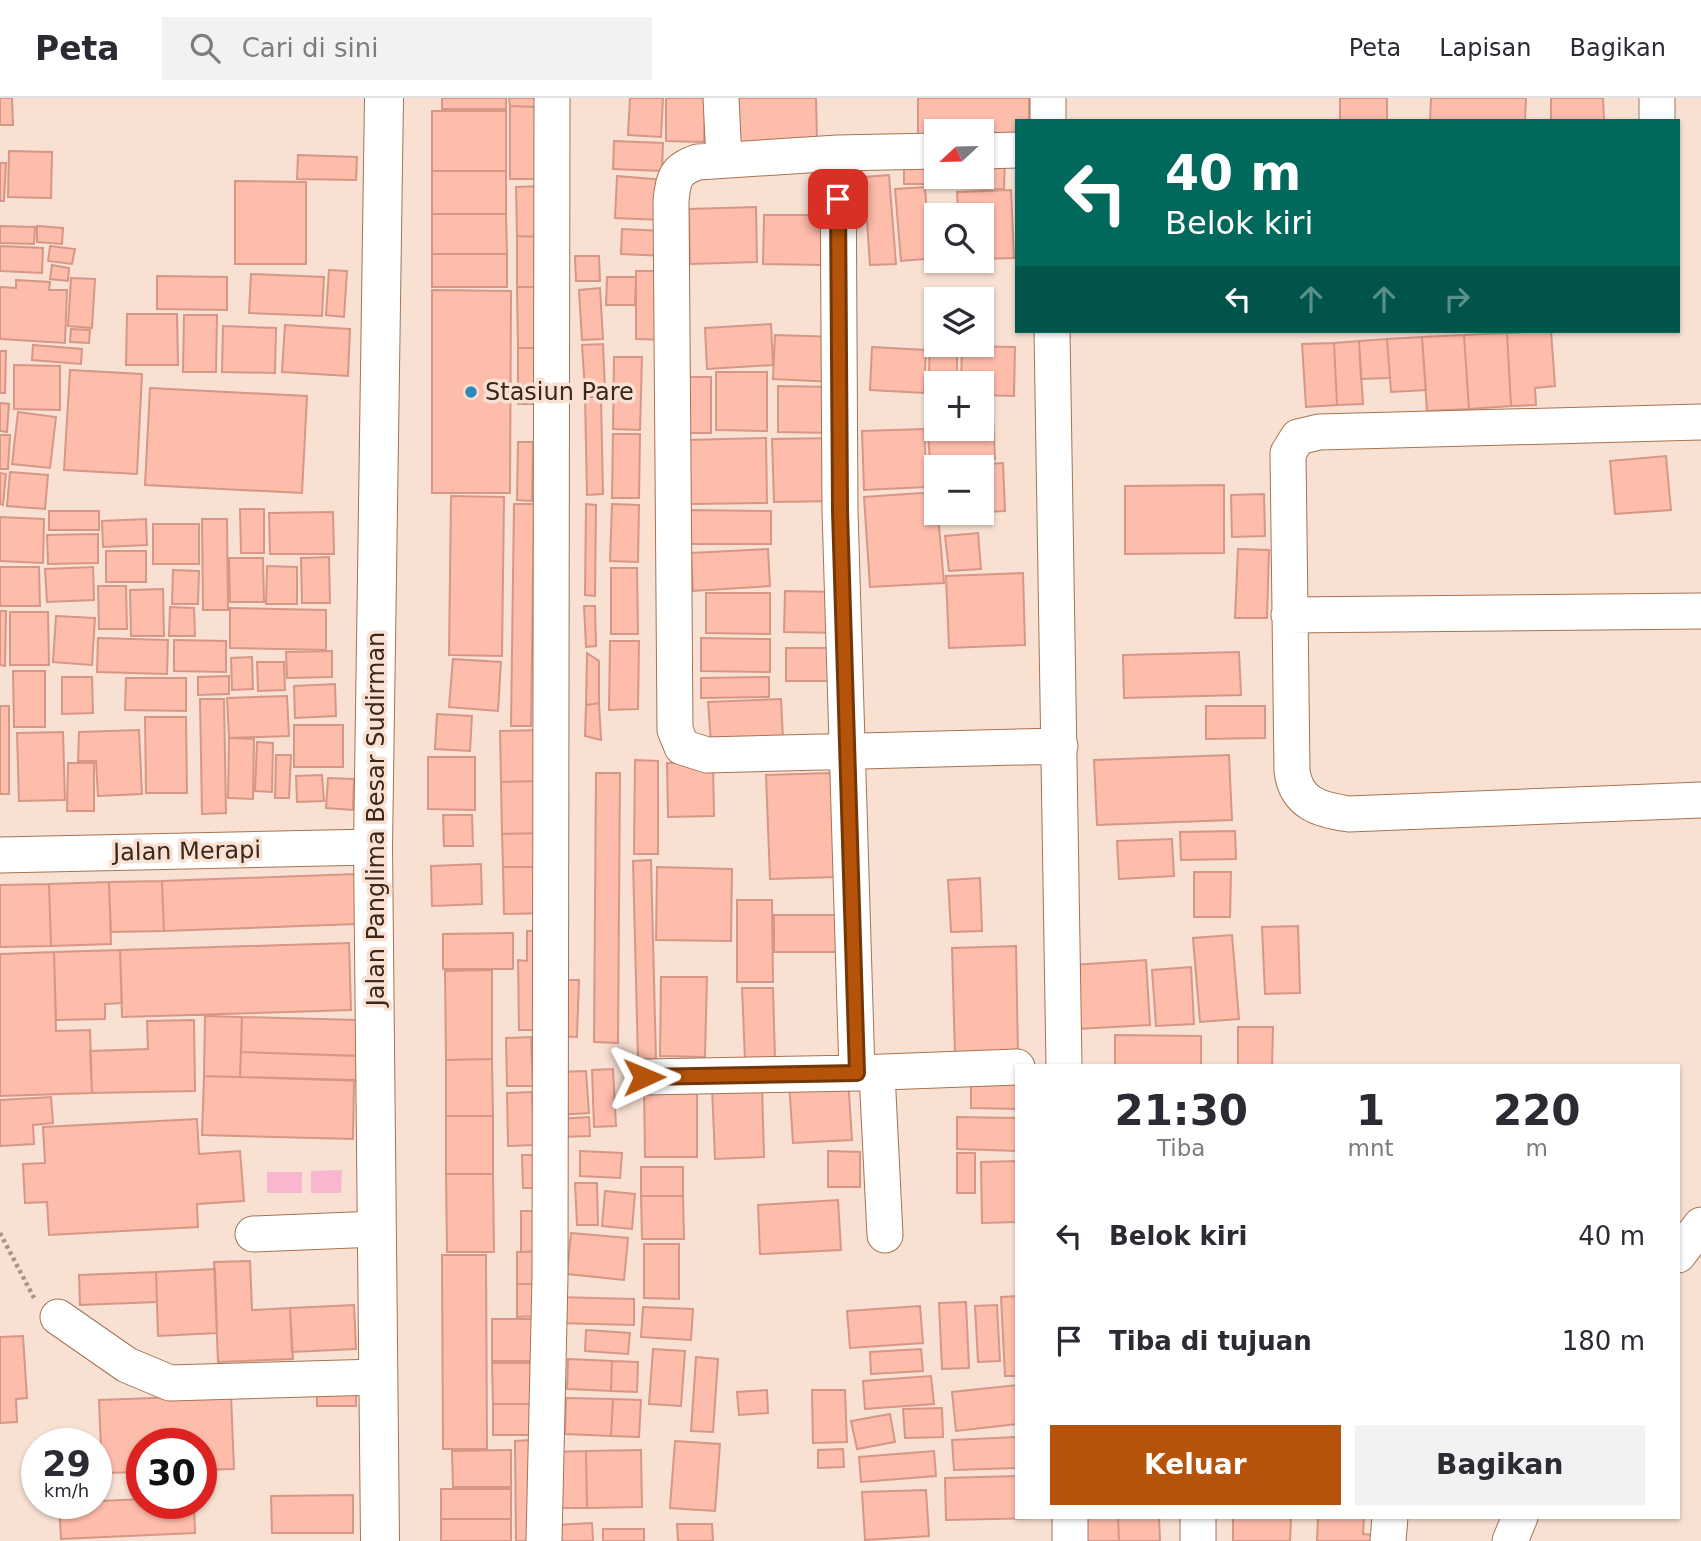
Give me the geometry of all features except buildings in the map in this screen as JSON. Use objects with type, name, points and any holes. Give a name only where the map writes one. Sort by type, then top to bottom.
[{"type":"main road","name":"Jalan Panglima Besar Sudirman","points":[[380,1541],[373,846],[384,98]]},
{"type":"street","points":[[544,1541],[550,1278],[552,98]]},
{"type":"street","points":[[721,98],[724,160]]},
{"type":"street","points":[[1048,98],[1048,119]]},
{"type":"street","points":[[1657,98],[1657,119]]},
{"type":"street","points":[[994,150],[1015,150]]},
{"type":"street","points":[[924,151],[724,160],[685,166],[678,171],[673,183],[675,730],[682,747],[707,755],[1060,746]]},
{"type":"street","points":[[838,153],[840,511],[848,751],[867,1073],[885,1235]]},
{"type":"street","points":[[1052,333],[1064,1064]]},
{"type":"street","points":[[1701,422],[1319,432],[1298,437],[1288,453],[1293,780],[1306,801],[1321,810],[1349,814],[1701,800]]},
{"type":"street","points":[[1289,615],[1701,611]]},
{"type":"street","name":"Jalan Merapi","points":[[0,855],[373,846]]},
{"type":"street","points":[[644,1077],[1015,1067]]},
{"type":"street","points":[[1680,1252],[1701,1225]]},
{"type":"street","points":[[253,1234],[377,1229]]},
{"type":"street","points":[[58,1317],[127,1365],[170,1383],[378,1377]]},
{"type":"street","points":[[1070,1519],[1070,1541]]},
{"type":"street","points":[[1198,1519],[1198,1541]]},
{"type":"street","points":[[1388,1541],[1390,1519]]},
{"type":"street","points":[[1510,1541],[1519,1519]]},
{"type":"path","points":[[0,1233],[17,1271],[37,1303],[58,1317]]},
{"type":"shaded area","points":[[342,1170],[341,1193],[311,1193],[311,1171]]},
{"type":"shaded area","points":[[267,1172],[302,1172],[302,1193],[267,1193]]},
{"type":"place","name":"Stasiun Pare","points":[[471,392]]},
{"type":"route","points":[[644,1077],[857,1073],[840,511],[838,199]]}]
